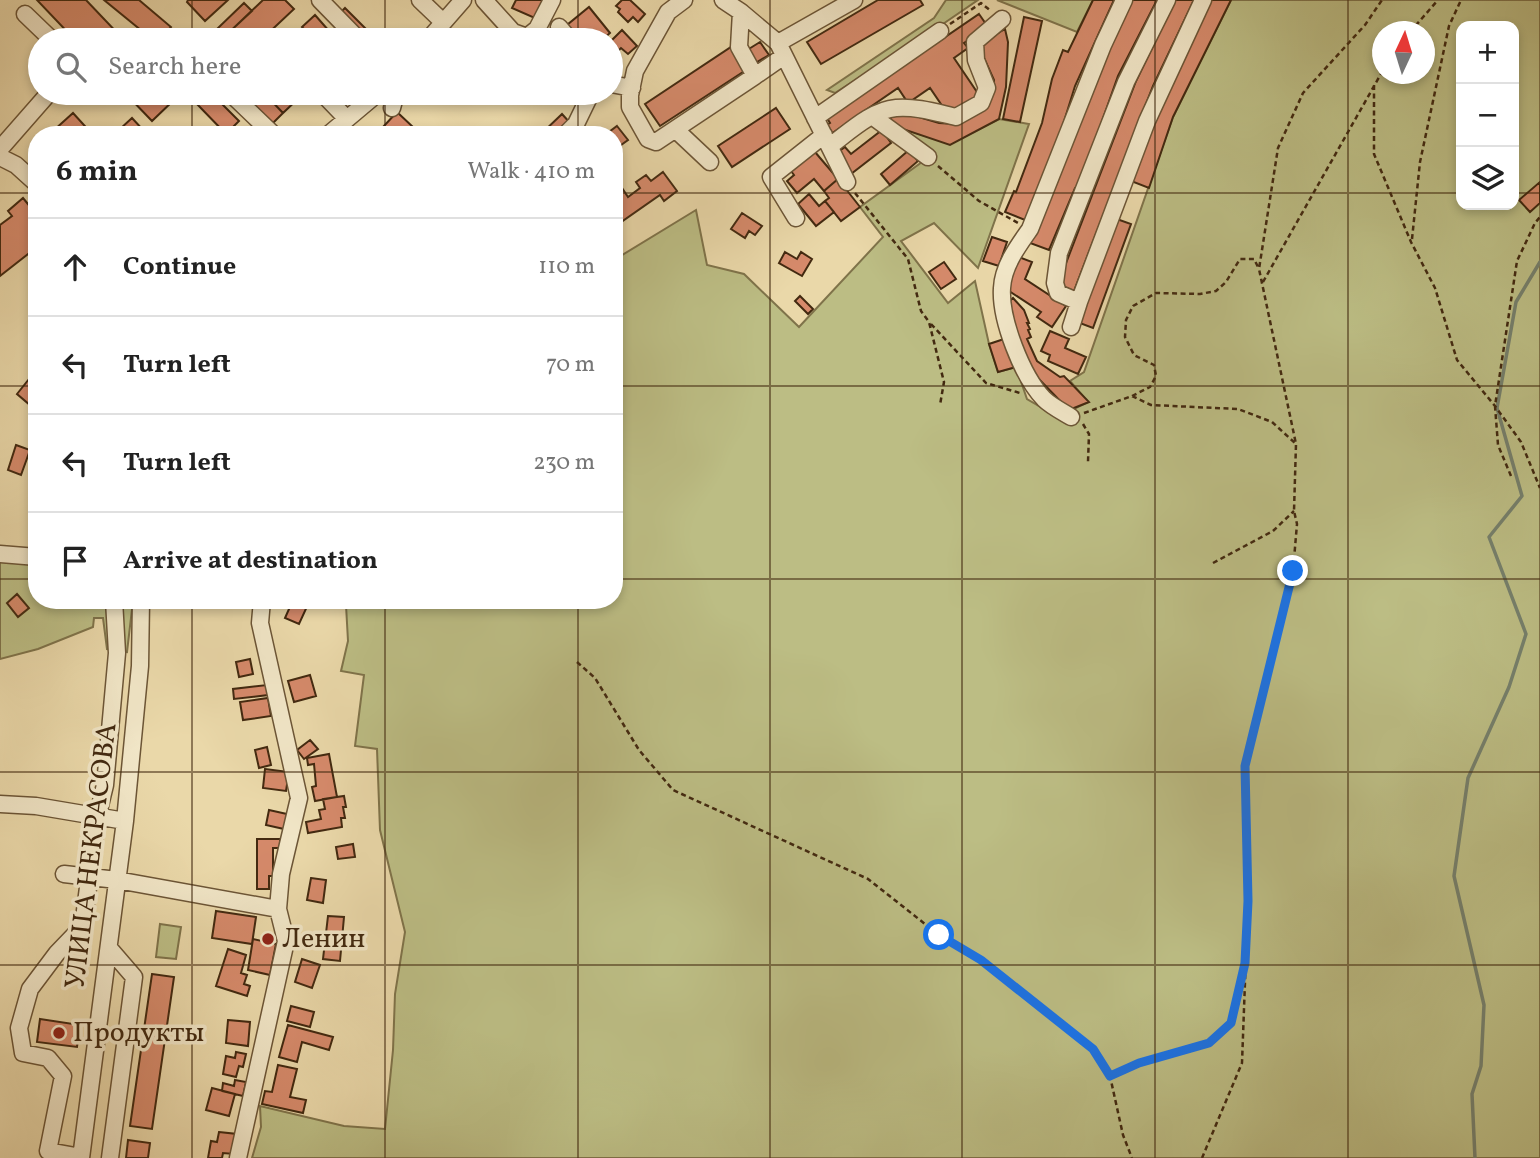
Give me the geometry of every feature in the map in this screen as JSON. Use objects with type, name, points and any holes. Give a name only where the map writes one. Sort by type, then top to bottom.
[{"type":"street","points":[[320,0],[347,28]]},
{"type":"street","points":[[420,0],[443,22]]},
{"type":"street","points":[[438,28],[463,0]]},
{"type":"street","points":[[484,0],[509,28]]},
{"type":"street","points":[[538,28],[552,0]]},
{"type":"street","points":[[684,0],[664,6],[635,71],[630,107],[648,138],[656,142],[755,76],[781,50],[854,0]]},
{"type":"street","points":[[723,0],[741,12],[781,50],[847,182]]},
{"type":"street","points":[[1071,417],[1044,399],[1024,370],[1004,316],[1002,286],[1014,251],[1030,229],[1103,45],[1125,0]]},
{"type":"street","points":[[1079,302],[1058,292],[1055,283],[1059,253],[1126,82],[1167,0]]},
{"type":"street","points":[[1071,327],[1147,121],[1203,0]]},
{"type":"street","points":[[741,12],[739,47],[755,76]]},
{"type":"street","points":[[25,14],[40,28]]},
{"type":"street","points":[[796,218],[771,177],[827,140],[896,108],[931,111],[956,117],[981,103],[987,88],[976,60],[975,42],[1002,19]]},
{"type":"street","points":[[815,118],[940,31]]},
{"type":"street","points":[[623,86],[632,88]]},
{"type":"street","points":[[0,149],[38,105]]},
{"type":"street","points":[[243,105],[265,126]]},
{"type":"street","points":[[334,105],[347,119]]},
{"type":"street","points":[[339,126],[364,105]]},
{"type":"street","points":[[574,126],[585,105]]},
{"type":"street","points":[[872,117],[928,158]]},
{"type":"street","points":[[676,130],[710,162]]},
{"type":"street","points":[[0,157],[16,165],[28,176]]},
{"type":"street","points":[[1,553],[28,556]]},
{"type":"street","points":[[81,1157],[47,1155],[63,1076],[48,1058],[23,1053],[19,1028],[30,989],[57,953],[83,926],[97,818],[105,785],[117,653],[115,609]]},
{"type":"street","name":"УЛИЦА НЕКРАСОВА","points":[[81,1157],[125,821],[140,666],[141,609]]},
{"type":"street","points":[[238,1158],[286,941],[278,909],[281,874],[299,798],[260,623],[261,609]]},
{"type":"street","points":[[0,804],[36,806],[125,821]]},
{"type":"street","points":[[64,874],[117,880],[278,909]]},
{"type":"street","points":[[108,948],[134,977],[110,1158]]},
{"type":"street","points":[[86,1124],[114,1127]]},
{"type":"path","points":[[1259,269],[1278,148],[1303,93],[1365,25],[1382,0]]},
{"type":"path","points":[[1420,21],[1438,0]]},
{"type":"path","points":[[1411,242],[1420,162],[1449,26],[1461,0]]},
{"type":"path","points":[[940,31],[981,3],[1002,19]]},
{"type":"path","points":[[1262,284],[1374,85]]},
{"type":"path","points":[[1374,85],[1374,154],[1411,242],[1435,288],[1457,360],[1521,442],[1540,488]]},
{"type":"path","points":[[928,158],[979,201],[1030,229]]},
{"type":"path","points":[[847,182],[908,258],[921,312],[929,322],[986,383],[1021,393]]},
{"type":"path","points":[[1511,476],[1498,445],[1495,406],[1517,261],[1540,217]]},
{"type":"path","points":[[1071,417],[1150,387],[1156,376],[1154,365],[1134,355],[1125,337],[1126,320],[1133,306],[1156,293],[1200,294],[1216,291],[1226,282],[1240,259],[1254,259],[1259,269],[1296,444],[1294,511],[1297,524],[1293,571],[1245,766],[1248,901],[1242,1063],[1202,1158]]},
{"type":"path","points":[[929,322],[944,382],[940,405]]},
{"type":"path","points":[[1132,396],[1151,405],[1238,408],[1272,422],[1296,444]]},
{"type":"path","points":[[1071,417],[1085,424],[1090,434],[1088,462]]},
{"type":"path","points":[[1213,563],[1273,531],[1294,511]]},
{"type":"path","points":[[577,662],[595,678],[639,750],[673,790],[868,878],[939,935],[981,960],[1093,1049],[1110,1076],[1123,1135],[1132,1158]]},
{"type":"path","points":[[1110,1076],[1139,1063],[1209,1043],[1231,1023],[1245,963]]},
{"type":"green space","points":[[946,0],[978,0],[835,93],[827,90],[934,18]]},
{"type":"green space","points":[[997,0],[1093,0],[1077,32]]},
{"type":"green space","points":[[1231,0],[1540,0],[1540,1158],[252,1158],[261,1127],[260,1106],[344,1126],[385,1129],[393,1050],[395,994],[405,932],[380,830],[377,749],[355,746],[364,675],[341,671],[348,641],[346,609],[623,609],[623,255],[696,210],[707,265],[744,274],[799,327],[883,237],[860,207],[933,154],[888,124],[950,144],[999,119],[1029,124],[978,268],[934,223],[901,241],[948,303],[975,281],[998,372],[1016,367],[1027,399],[1058,417],[1088,402],[1070,381],[1084,372],[1173,117]]},
{"type":"green space","points":[[0,561],[28,563],[28,609],[132,609],[127,652],[107,649],[103,618],[94,618],[93,627],[38,649],[0,659]]},
{"type":"green space","points":[[160,924],[181,927],[176,959],[156,957]]},
{"type":"building","points":[[37,0],[86,0],[113,28],[64,28]]},
{"type":"building","points":[[104,0],[139,0],[171,27],[138,28]]},
{"type":"building","points":[[188,0],[228,0],[205,21]]},
{"type":"building","points":[[263,0],[285,0],[294,9],[274,28],[234,28]]},
{"type":"building","points":[[516,0],[546,0],[537,19],[512,8]]},
{"type":"building","points":[[622,0],[630,0],[645,14],[638,22],[633,17],[628,22],[618,12],[620,9],[616,6]]},
{"type":"building","points":[[878,0],[920,0],[923,5],[821,64],[807,42]]},
{"type":"building","points":[[1093,0],[1114,0],[1075,86],[1062,128],[1025,220],[1005,212],[1014,191],[1016,192],[1042,123],[1052,79],[1063,50],[1068,52]]},
{"type":"building","points":[[1132,0],[1157,0],[1118,76],[1080,184],[1075,188],[1049,250],[1030,243],[1058,180],[1098,72]]},
{"type":"building","points":[[1175,0],[1194,0],[1153,86],[1074,291],[1064,287],[1061,281],[1063,271],[1136,81]]},
{"type":"building","points":[[1210,0],[1231,0],[1173,117],[1149,188],[1131,181],[1156,112]]},
{"type":"building","points":[[244,3],[252,11],[234,28],[218,28]]},
{"type":"building","points":[[589,7],[606,28],[569,28],[567,25]]},
{"type":"building","points":[[345,8],[365,28],[355,28],[340,13]]},
{"type":"building","points":[[979,14],[988,27],[964,43],[968,48],[954,58],[979,95],[952,114],[945,110],[930,88],[908,103],[898,88],[831,134],[825,126],[830,123],[827,118]]},
{"type":"building","points":[[315,15],[326,28],[303,28]]},
{"type":"building","points":[[1024,17],[1042,21],[1020,122],[1003,119]]},
{"type":"building","points":[[1005,29],[1008,42],[1006,87],[999,119],[950,145],[888,124],[892,115],[912,115],[939,123],[955,124],[994,87],[994,80],[978,45]]},
{"type":"building","points":[[623,31],[637,46],[628,54],[623,50]]},
{"type":"building","points":[[760,42],[769,55],[752,65],[744,52]]},
{"type":"building","points":[[731,47],[746,70],[660,126],[645,104]]},
{"type":"building","points":[[137,105],[169,105],[152,121]]},
{"type":"building","points":[[198,105],[223,105],[239,121],[234,126],[218,126]]},
{"type":"building","points":[[252,105],[275,105],[283,113],[271,125]]},
{"type":"building","points":[[275,105],[291,105],[283,113]]},
{"type":"building","points":[[776,108],[790,129],[732,167],[718,146]]},
{"type":"building","points":[[397,112],[412,126],[384,126]]},
{"type":"building","points":[[73,113],[85,126],[59,126]]},
{"type":"building","points":[[562,114],[571,124],[569,126],[549,126]]},
{"type":"building","points":[[132,118],[139,126],[123,126]]},
{"type":"building","points":[[882,130],[891,143],[851,174],[838,152],[845,147],[851,154]]},
{"type":"building","points":[[909,150],[918,161],[890,185],[881,174]]},
{"type":"building","points":[[815,152],[838,179],[824,191],[814,179],[797,193],[787,181],[794,175],[791,171]]},
{"type":"building","points":[[663,172],[677,191],[664,201],[660,195],[623,221],[623,190],[628,197],[640,188],[636,182],[646,175],[651,181]]},
{"type":"building","points":[[838,179],[860,207],[841,221],[825,201],[829,198],[824,191]]},
{"type":"building","points":[[1540,182],[1540,203],[1530,212],[1519,200]]},
{"type":"building","points":[[809,194],[819,206],[825,201],[834,212],[816,226],[798,204]]},
{"type":"building","points":[[23,198],[28,204],[28,254],[0,276],[0,225],[12,216],[8,211]]},
{"type":"building","points":[[742,213],[762,226],[755,235],[749,231],[745,238],[731,229]]},
{"type":"building","points":[[1114,218],[1131,224],[1093,328],[1077,322]]},
{"type":"building","points":[[992,237],[1007,242],[999,266],[983,261]]},
{"type":"building","points":[[785,252],[797,259],[801,252],[812,259],[802,276],[779,263]]},
{"type":"building","points":[[1016,256],[1032,262],[1025,279],[1066,306],[1052,327],[1037,317],[1041,312],[1003,287]]},
{"type":"building","points":[[944,262],[956,279],[941,289],[929,272]]},
{"type":"building","points":[[800,296],[813,309],[808,314],[795,301]]},
{"type":"building","points":[[1013,298],[1024,310],[1029,323],[1031,337],[1027,339],[1037,361],[1060,377],[1064,376],[1089,402],[1069,410],[1030,370],[1005,305]]},
{"type":"building","points":[[1050,331],[1069,339],[1065,348],[1086,357],[1078,374],[1048,361],[1050,355],[1041,351]]},
{"type":"building","points":[[1007,338],[1016,367],[998,372],[989,344]]},
{"type":"building","points":[[28,380],[28,403],[17,394]]},
{"type":"building","points":[[16,445],[28,449],[21,475],[8,470]]},
{"type":"building","points":[[17,594],[28,609],[18,617],[7,603]]},
{"type":"building","points":[[289,609],[306,609],[299,624],[285,618]]},
{"type":"building","points":[[250,659],[253,674],[239,677],[236,662]]},
{"type":"building","points":[[310,675],[316,696],[294,702],[288,681]]},
{"type":"building","points":[[267,685],[268,695],[234,699],[233,689]]},
{"type":"building","points":[[268,698],[271,716],[243,720],[240,702]]},
{"type":"building","points":[[310,740],[318,749],[304,759],[297,750]]},
{"type":"building","points":[[267,747],[271,765],[259,768],[255,750]]},
{"type":"building","points":[[329,754],[337,797],[315,801],[312,787],[316,786],[314,764],[308,765],[307,758]]},
{"type":"building","points":[[265,769],[289,772],[286,791],[263,788]]},
{"type":"building","points":[[344,796],[346,807],[343,807],[345,818],[341,818],[342,827],[308,833],[306,822],[321,819],[319,810],[325,809],[323,799]]},
{"type":"building","points":[[269,810],[287,814],[284,829],[266,825]]},
{"type":"building","points":[[257,839],[280,839],[280,848],[273,848],[273,876],[269,876],[269,889],[257,889]]},
{"type":"building","points":[[353,844],[355,857],[338,859],[336,847]]},
{"type":"building","points":[[311,878],[326,880],[323,903],[307,900]]},
{"type":"building","points":[[216,911],[256,917],[252,944],[212,938]]},
{"type":"building","points":[[328,916],[344,917],[340,961],[323,959]]},
{"type":"building","points":[[253,939],[276,944],[270,975],[248,970]]},
{"type":"building","points":[[228,949],[246,955],[241,973],[247,975],[244,984],[250,986],[247,996],[216,986]]},
{"type":"building","points":[[302,959],[320,965],[312,988],[295,982]]},
{"type":"building","points":[[152,974],[174,977],[152,1129],[130,1126]]},
{"type":"building","points":[[291,1006],[314,1012],[310,1027],[287,1021]]},
{"type":"building","name":"Продукты","points":[[40,1019],[80,1025],[77,1047],[37,1042]]},
{"type":"building","points":[[228,1020],[250,1022],[248,1046],[226,1043]]},
{"type":"building","points":[[288,1025],[333,1037],[329,1050],[302,1042],[297,1062],[279,1057]]},
{"type":"building","points":[[236,1052],[246,1054],[243,1067],[239,1066],[236,1077],[223,1074],[226,1056],[235,1058]]},
{"type":"building","points":[[278,1065],[297,1069],[290,1097],[306,1100],[303,1113],[262,1104],[265,1091],[272,1092]]},
{"type":"building","points":[[235,1080],[246,1082],[243,1096],[222,1091],[223,1083],[234,1086]]},
{"type":"building","points":[[212,1088],[235,1094],[229,1116],[206,1110]]},
{"type":"building","points":[[219,1132],[237,1134],[234,1154],[223,1153],[222,1158],[208,1158],[211,1141],[217,1142]]},
{"type":"building","points":[[128,1140],[150,1143],[148,1158],[126,1158]]},
{"type":"waterway","points":[[1475,1158],[1472,1094],[1481,1066],[1484,1005],[1454,876],[1468,778],[1509,687],[1526,634],[1489,537],[1522,496],[1497,408],[1516,302],[1540,262]]},
{"type":"place","name":"Ленин","points":[[268,939]]},
{"type":"place","name":"Продукты","points":[[59,1033]]},
{"type":"route","points":[[939,935],[981,960],[1093,1049],[1110,1076],[1139,1063],[1209,1043],[1231,1023],[1245,963],[1248,901],[1245,766],[1293,571]]}]
